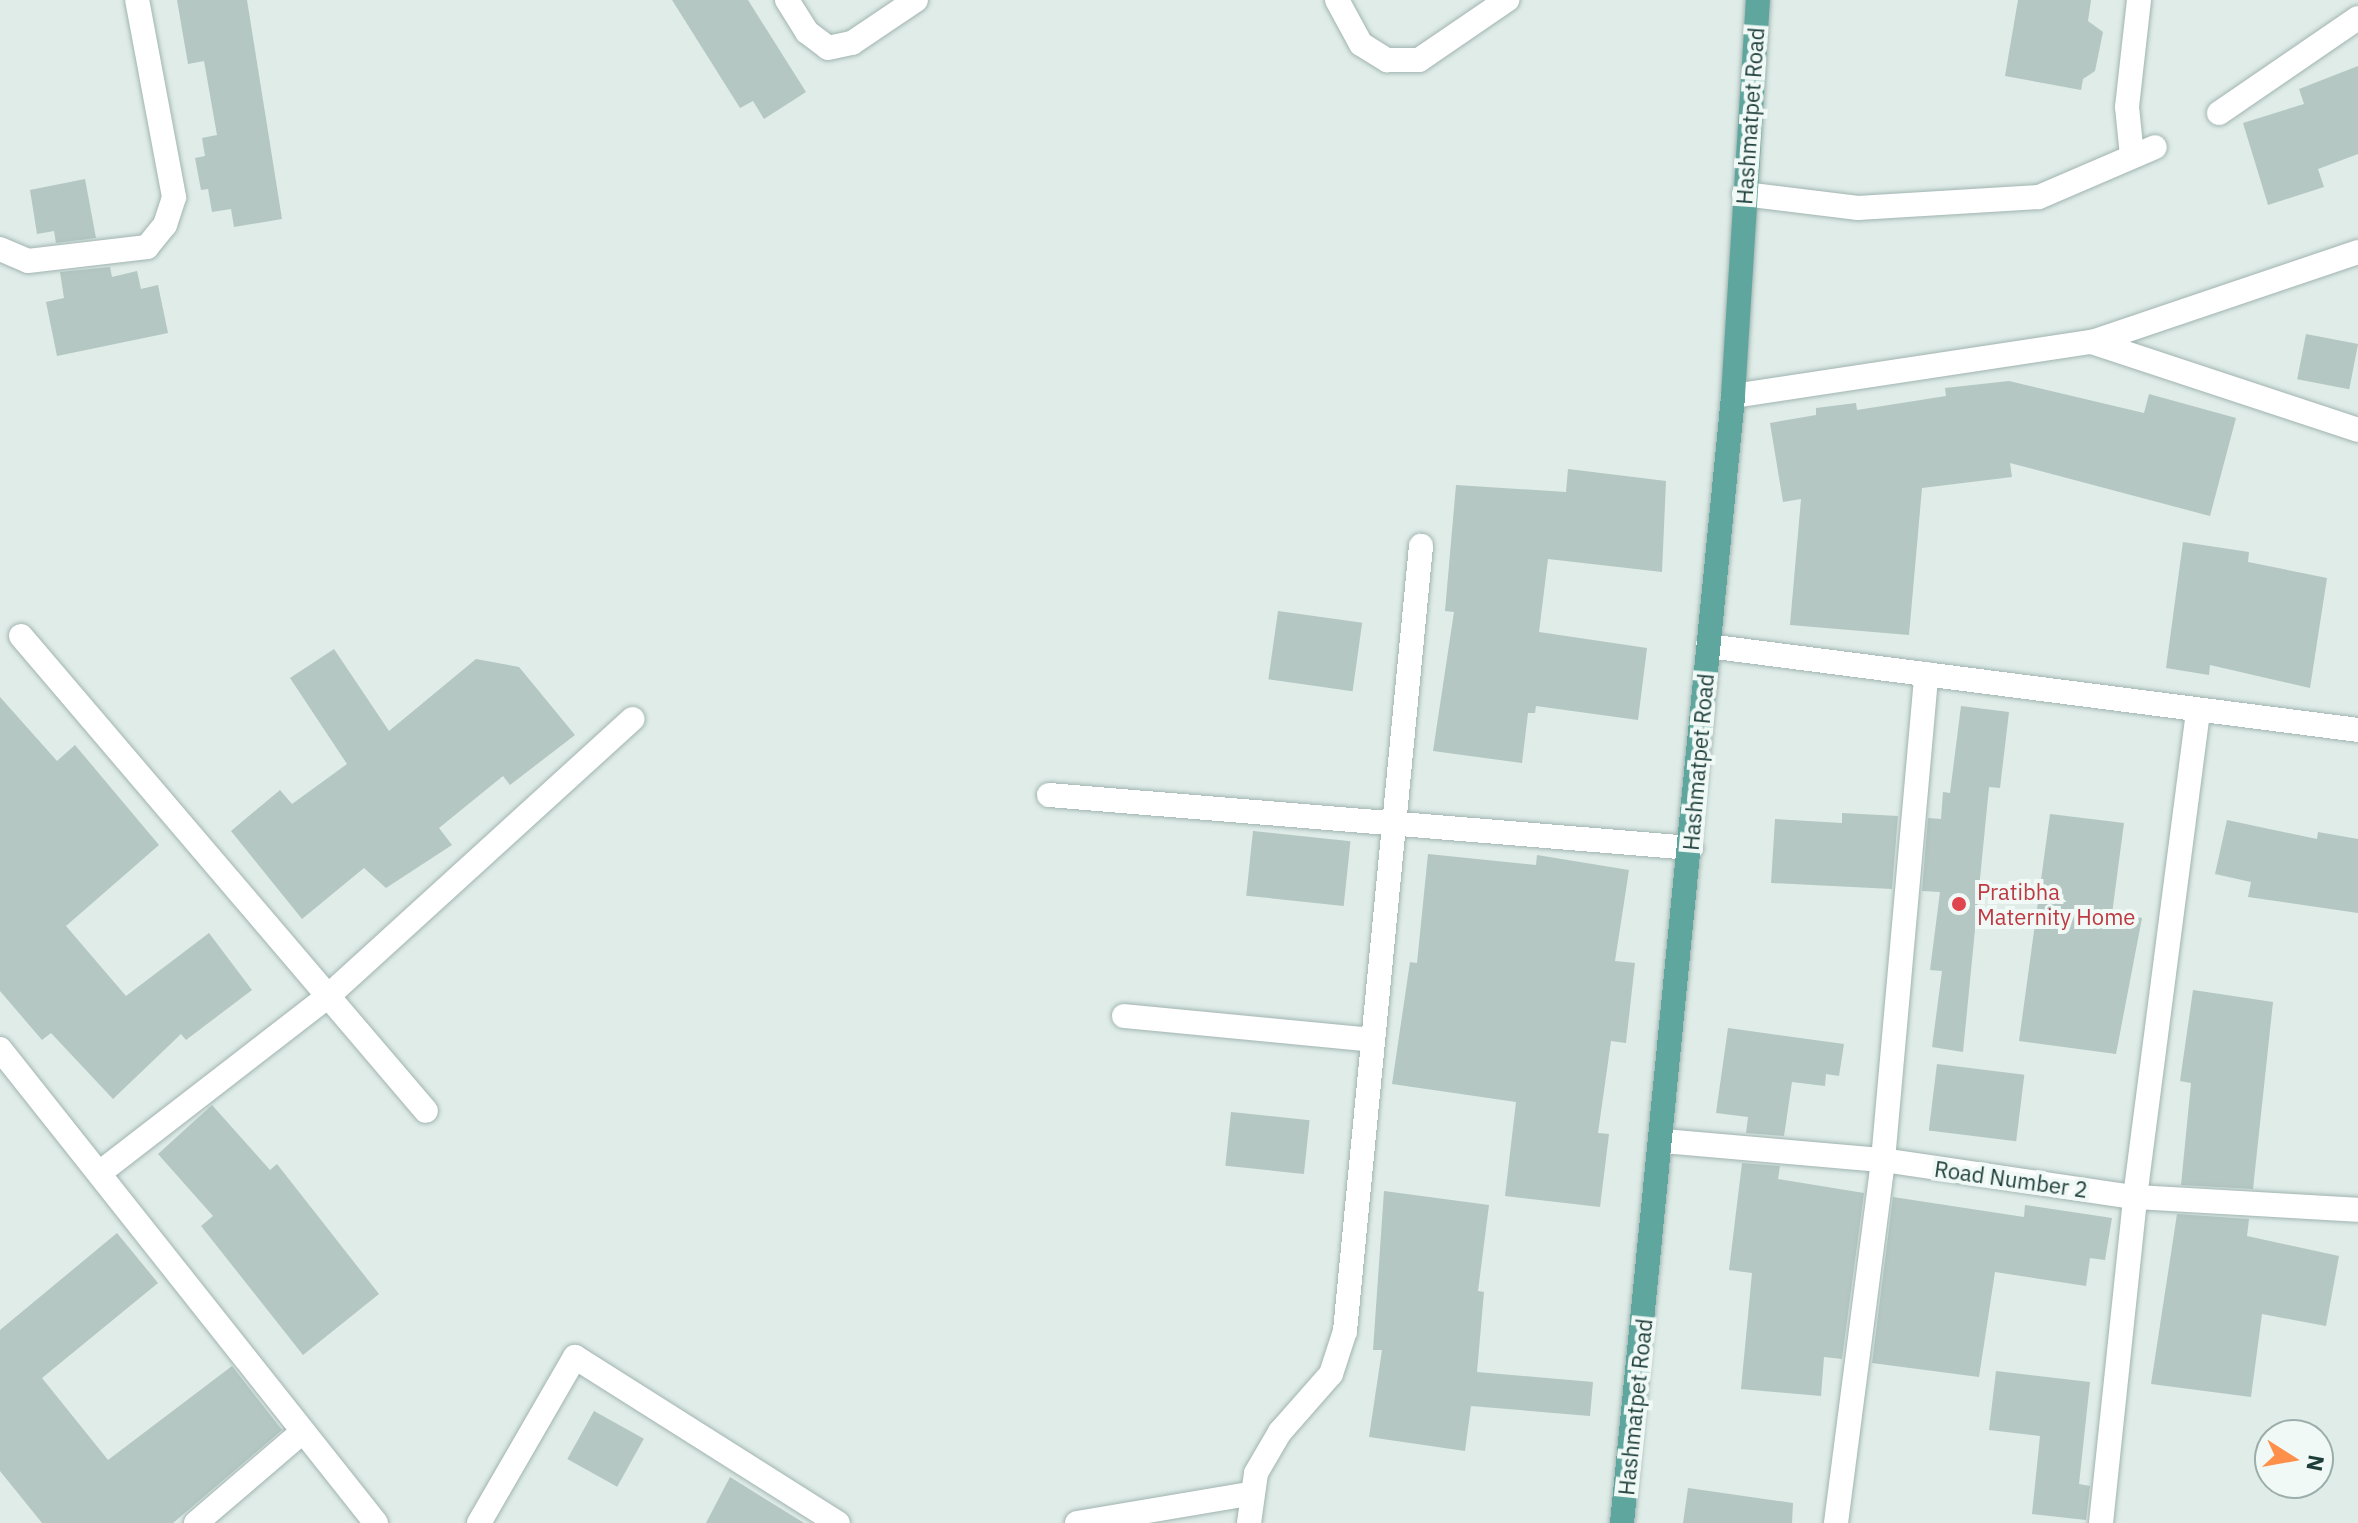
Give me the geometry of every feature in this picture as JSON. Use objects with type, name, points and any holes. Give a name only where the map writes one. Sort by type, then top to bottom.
[{"type":"main road","name":"Hashmatpet Road","points":[[1622,1523],[1664,1141],[1733,396],[1758,0]]},
{"type":"street","points":[[0,249],[28,261],[147,247],[165,225],[174,197],[137,0]]},
{"type":"street","points":[[787,0],[807,32],[828,48],[852,43],[916,0]]},
{"type":"street","points":[[1337,0],[1361,44],[1387,60],[1419,60],[1507,0]]},
{"type":"street","points":[[2132,156],[2127,107],[2139,0]]},
{"type":"street","points":[[2219,113],[2358,18]]},
{"type":"street","points":[[1744,194],[1858,208],[1952,207],[2039,197],[2155,147]]},
{"type":"street","points":[[1733,396],[2092,342],[2358,252]]},
{"type":"street","points":[[2092,342],[2358,430]]},
{"type":"street","points":[[1249,1523],[1249,1494],[1280,1432],[1331,1374],[1345,1331],[1421,546]]},
{"type":"street","points":[[21,636],[426,1111]]},
{"type":"street","points":[[1708,646],[2198,714],[2358,730]]},
{"type":"street","points":[[1836,1523],[1883,1160],[1926,674]]},
{"type":"street","points":[[2101,1523],[2135,1197],[2198,714]]},
{"type":"street","points":[[102,1171],[327,997],[633,719]]},
{"type":"street","points":[[1049,795],[1691,848]]},
{"type":"street","points":[[1124,1016],[1371,1040]]},
{"type":"street","points":[[0,1049],[102,1171],[300,1434],[376,1523]]},
{"type":"street","name":"Road Number 2","points":[[1664,1141],[1883,1160],[2135,1197],[2358,1210]]},
{"type":"street","points":[[479,1523],[575,1357],[838,1523]]},
{"type":"street","points":[[196,1523],[300,1434]]},
{"type":"street","points":[[1077,1523],[1249,1494]]},
{"type":"building","points":[[177,0],[247,0],[282,219],[234,227],[231,209],[212,212],[208,189],[201,190],[195,158],[205,156],[202,138],[217,135],[204,61],[188,64]]},
{"type":"building","points":[[672,0],[748,0],[806,92],[764,119],[753,101],[740,108]]},
{"type":"building","points":[[2018,0],[2091,0],[2088,21],[2103,32],[2095,71],[2083,79],[2081,90],[2005,76]]},
{"type":"building","points":[[2358,66],[2358,154],[2318,169],[2324,187],[2268,205],[2243,123],[2304,104],[2299,89]]},
{"type":"building","points":[[85,179],[96,238],[56,243],[54,231],[37,234],[30,190]]},
{"type":"building","points":[[110,267],[112,277],[137,271],[141,289],[158,285],[168,333],[57,356],[46,302],[64,298],[60,272]]},
{"type":"building","points":[[2306,334],[2358,344],[2349,389],[2297,379]]},
{"type":"building","points":[[2009,381],[2144,413],[2149,394],[2236,418],[2210,516],[2010,463],[2012,477],[1922,488],[1909,635],[1790,625],[1801,499],[1783,502],[1770,423],[1816,415],[1816,408],[1856,403],[1857,410],[1946,396],[1945,388]]},
{"type":"building","points":[[1568,469],[1666,481],[1662,572],[1548,559],[1539,632],[1647,648],[1638,720],[1536,706],[1535,713],[1528,713],[1522,763],[1433,751],[1454,612],[1445,611],[1456,485],[1566,492]]},
{"type":"building","points":[[2183,542],[2249,552],[2248,562],[2327,578],[2310,688],[2210,665],[2209,675],[2166,668]]},
{"type":"building","points":[[1278,611],[1362,623],[1353,691],[1268,679]]},
{"type":"building","points":[[334,649],[389,731],[476,659],[519,667],[575,735],[510,785],[503,776],[439,828],[452,845],[386,888],[364,868],[302,919],[231,831],[280,790],[292,804],[347,764],[290,678]]},
{"type":"building","points":[[0,697],[57,761],[75,745],[159,845],[66,926],[126,996],[209,933],[252,990],[186,1040],[181,1034],[113,1099],[51,1033],[42,1040],[0,991]]},
{"type":"building","points":[[1961,706],[2009,712],[2000,788],[1989,787],[1963,1052],[1932,1047],[1942,971],[1930,970],[1940,892],[1922,891],[1928,818],[1941,819],[1943,792],[1950,793]]},
{"type":"building","points":[[1842,813],[1898,816],[1892,889],[1771,883],[1775,819],[1842,823]]},
{"type":"building","points":[[2050,814],[2124,823],[2112,914],[2142,918],[2116,1054],[2019,1041]]},
{"type":"building","points":[[2227,820],[2317,839],[2318,832],[2358,839],[2358,913],[2248,897],[2251,882],[2215,874]]},
{"type":"building","points":[[1253,831],[1350,841],[1344,906],[1246,896]]},
{"type":"building","points":[[1428,854],[1536,865],[1537,855],[1629,870],[1615,961],[1635,963],[1626,1043],[1611,1041],[1598,1133],[1609,1134],[1600,1207],[1505,1196],[1516,1102],[1392,1084],[1410,962],[1417,963]]},
{"type":"building","points":[[2193,990],[2273,1002],[2253,1189],[2181,1185],[2191,1083],[2180,1081]]},
{"type":"building","points":[[1728,1028],[1844,1044],[1839,1076],[1826,1074],[1825,1086],[1792,1082],[1784,1136],[1746,1133],[1748,1117],[1716,1113]]},
{"type":"building","points":[[1937,1064],[2024,1075],[2016,1141],[1929,1131]]},
{"type":"building","points":[[212,1105],[270,1170],[277,1164],[379,1294],[303,1355],[201,1226],[213,1216],[158,1154]]},
{"type":"building","points":[[1231,1112],[1310,1120],[1304,1174],[1225,1166]]},
{"type":"building","points":[[1742,1163],[1780,1166],[1778,1179],[1864,1193],[1842,1359],[1824,1357],[1821,1396],[1741,1389],[1752,1273],[1729,1270]]},
{"type":"building","points":[[1384,1191],[1489,1205],[1478,1291],[1484,1292],[1477,1372],[1593,1382],[1590,1416],[1471,1406],[1465,1451],[1369,1437],[1382,1350],[1373,1350]]},
{"type":"building","points":[[1893,1197],[2024,1217],[2025,1205],[2112,1218],[2105,1260],[2090,1258],[2086,1286],[1995,1272],[1979,1377],[1872,1363]]},
{"type":"building","points":[[2177,1214],[2249,1219],[2247,1236],[2339,1256],[2326,1326],[2262,1314],[2251,1397],[2151,1384]]},
{"type":"building","points":[[117,1233],[158,1283],[42,1378],[108,1460],[232,1366],[282,1430],[173,1523],[42,1523],[0,1471],[0,1330]]},
{"type":"building","points":[[1996,1371],[2090,1382],[2079,1484],[2090,1486],[2086,1520],[2032,1514],[2040,1436],[1989,1430]]},
{"type":"building","points":[[594,1411],[644,1439],[617,1487],[567,1459]]},
{"type":"building","points":[[730,1477],[804,1523],[706,1523]]},
{"type":"building","points":[[1688,1488],[1793,1503],[1792,1523],[1683,1523]]},
{"type":"place","name":"Pratibha Maternity Home","points":[[1959,904]]}]
